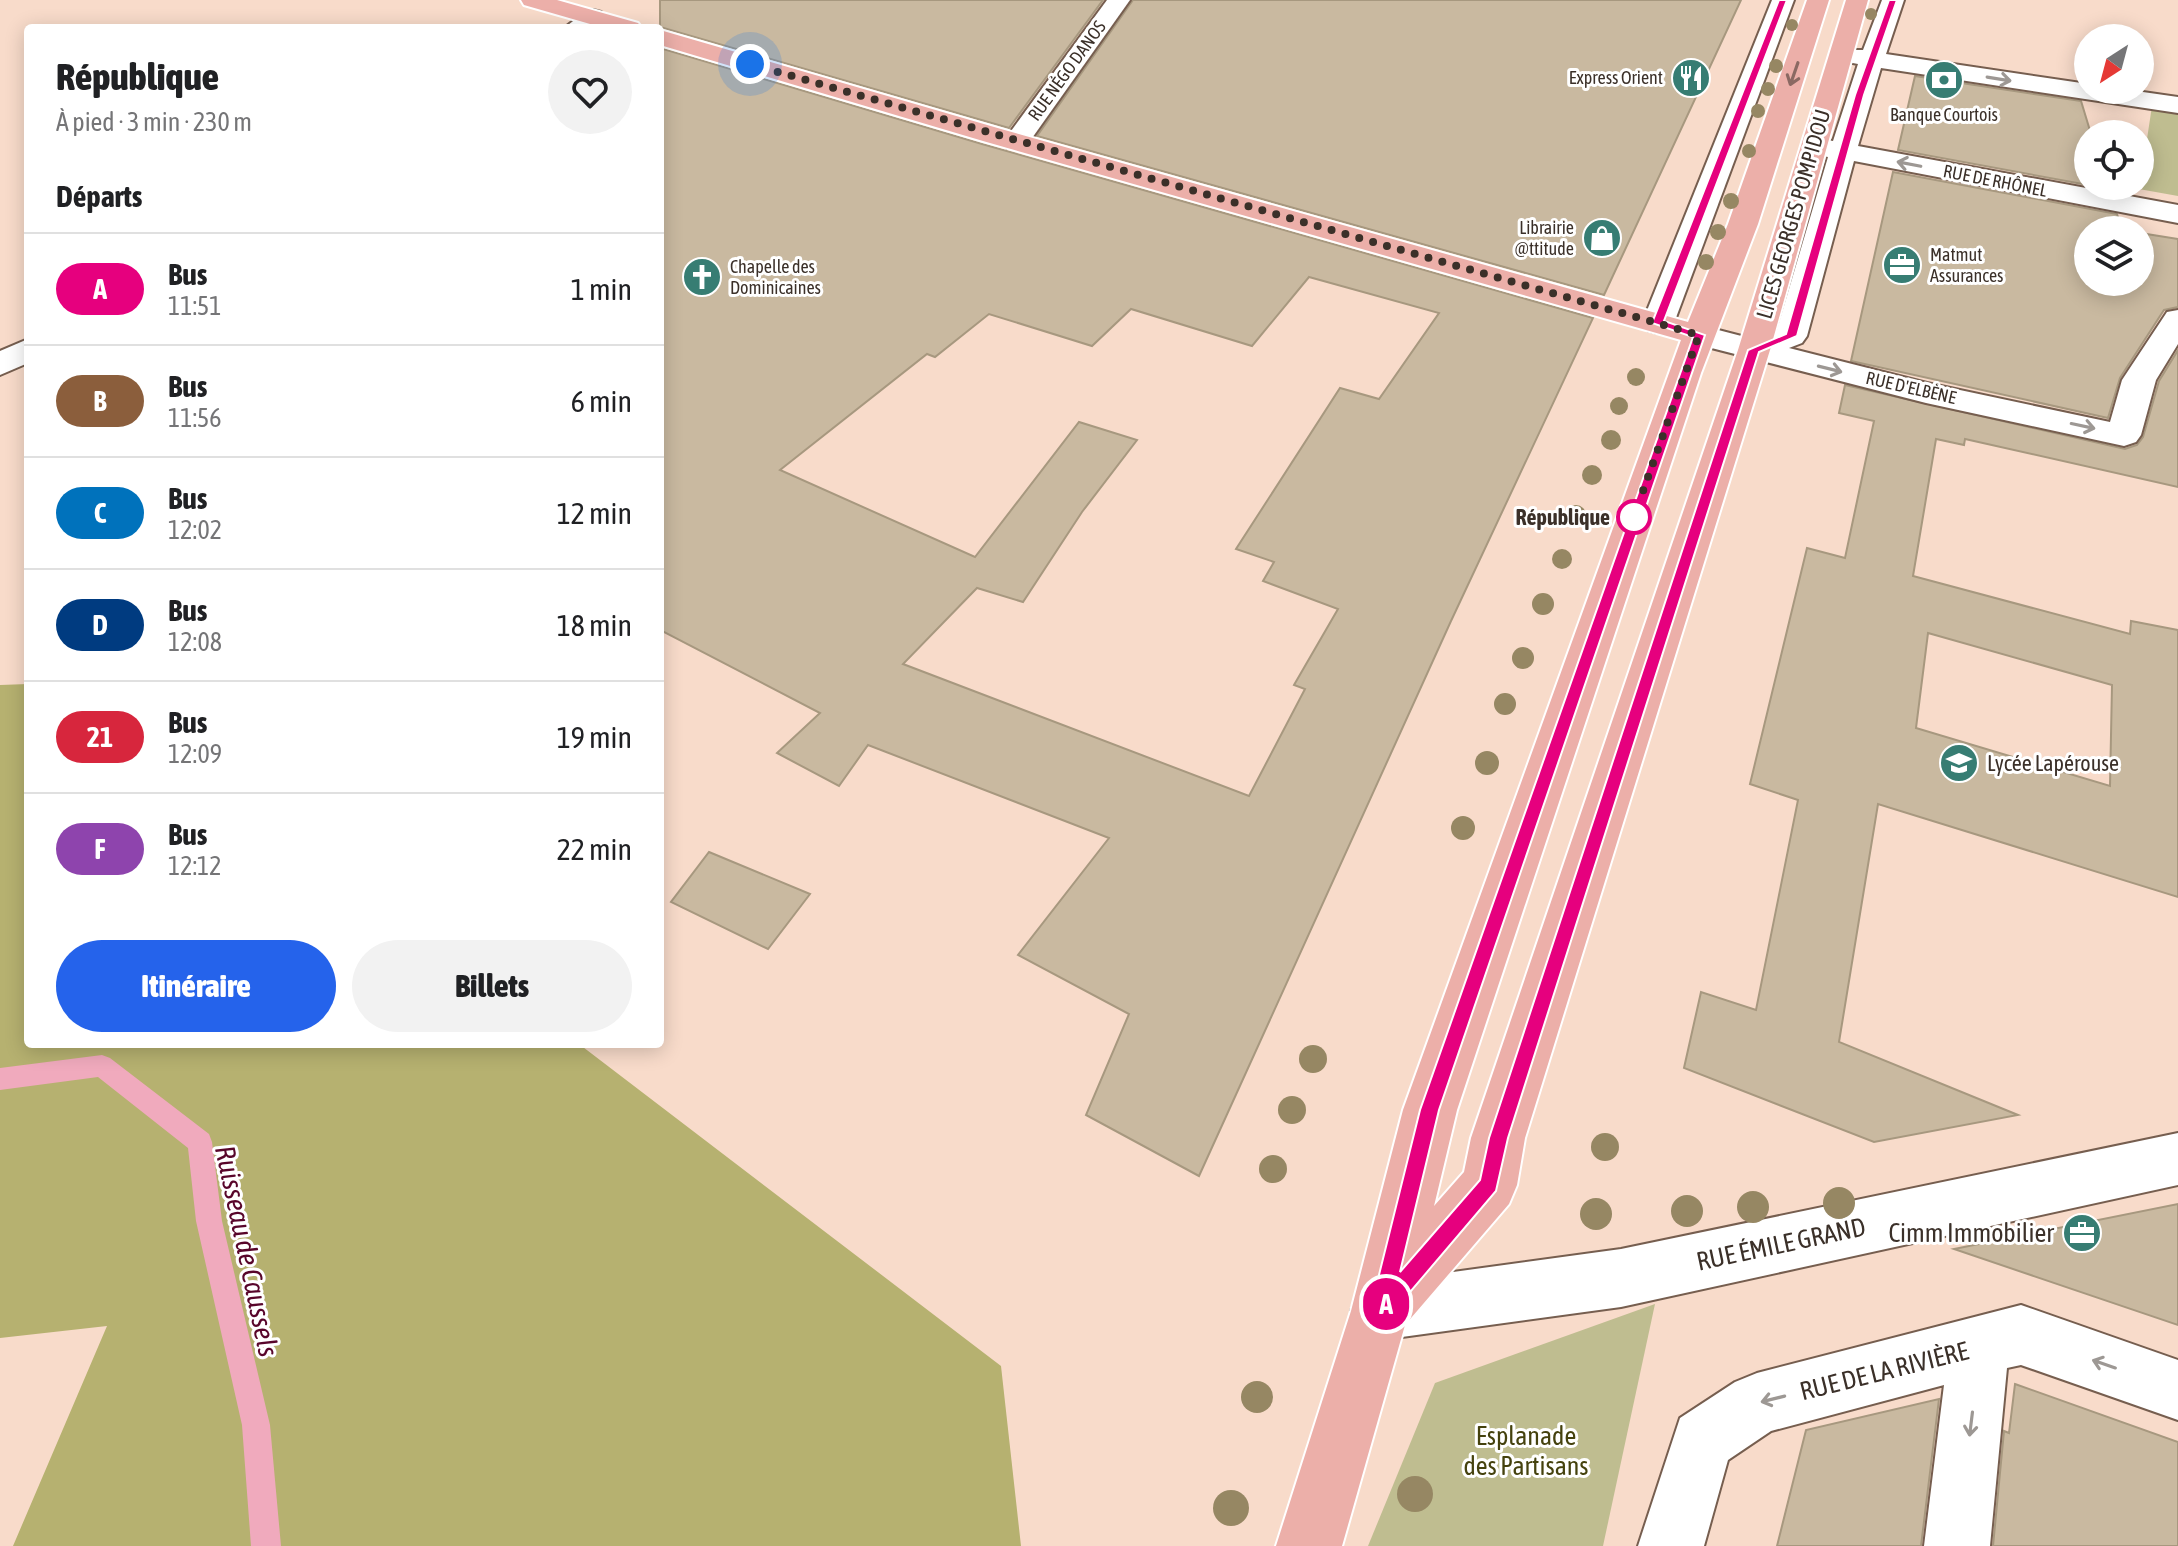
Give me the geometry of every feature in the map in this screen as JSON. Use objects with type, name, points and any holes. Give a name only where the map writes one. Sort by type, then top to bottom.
[{"type":"main road","points":[[532,0],[585,22]]},
{"type":"main road","name":"LICES GEORGES POMPIDOU","points":[[1309,1546],[1380,1311],[1430,1110],[1678,329],[1743,224],[1818,0]]},
{"type":"main road","name":"LICES GEORGES POMPIDOU","points":[[1380,1311],[1489,1185],[1498,1138],[1754,350],[1857,0]]},
{"type":"main road","points":[[664,38],[1016,142],[1678,329]]},
{"type":"street","name":"RUE NÉGO DANOS","points":[[1016,142],[1119,0]]},
{"type":"street","points":[[1678,329],[1701,214],[1783,0]]},
{"type":"street","points":[[1754,350],[1791,336],[1859,95],[1893,0]]},
{"type":"street","points":[[1839,54],[2178,105]]},
{"type":"street","name":"RUE DE RHÔNEL","points":[[1812,146],[2178,214]]},
{"type":"street","points":[[1701,214],[1743,224]]},
{"type":"street","name":"RUE D'ELBÈNE","points":[[1678,329],[1926,393],[2124,435],[2139,380],[2178,319]]},
{"type":"street","points":[[0,365],[24,351]]},
{"type":"street","name":"RUE ÉMILE GRAND","points":[[1380,1311],[1621,1278],[2178,1159]]},
{"type":"street","name":"RUE DE LA RIVIÈRE","points":[[1671,1546],[1702,1440],[1757,1404],[2021,1335],[2178,1390]]},
{"type":"street","points":[[1957,1546],[1979,1346]]},
{"type":"green space","points":[[2152,106],[2178,110],[2178,196],[2154,192],[2154,120],[2150,120]]},
{"type":"green space","name":"Esplanade des Partisans","points":[[1655,1304],[1603,1546],[1368,1546],[1435,1383]]},
{"type":"shaded area","points":[[24,684],[24,1048],[584,1048],[1001,1366],[1021,1546],[13,1546],[107,1326],[0,1338],[0,685]]},
{"type":"building","points":[[660,0],[1103,0],[1009,128],[664,28],[664,24],[660,24]]},
{"type":"building","points":[[1133,0],[1741,0],[1604,295],[1037,136]]},
{"type":"building","points":[[664,49],[982,144],[1593,318],[1451,621],[1199,1176],[1086,1115],[1129,1014],[1018,955],[1109,838],[868,745],[839,786],[777,753],[820,713],[664,632]],"holes":[[[1309,277],[1439,313],[1379,399],[1340,388],[1236,549],[1274,562],[1263,581],[1338,609],[1294,685],[1305,689],[1249,796],[903,664],[977,588],[1023,602],[1082,512],[1137,440],[1079,422],[975,557],[780,470],[927,354],[935,357],[989,314],[1092,346],[1131,309],[1252,346]]]},
{"type":"building","points":[[1915,76],[2074,100],[2074,104],[2082,104],[2087,120],[2074,120],[2074,182],[1898,150]]},
{"type":"building","points":[[1893,172],[2117,214],[2074,216],[2074,296],[2154,296],[2154,235],[2178,239],[2178,307],[2164,310],[2120,378],[2108,418],[1851,361]]},
{"type":"building","name":"Lycée Lapérouse","points":[[2178,350],[2178,487],[1965,439],[1964,445],[1936,439],[1913,576],[2130,634],[2131,621],[2178,630],[2178,897],[1878,804],[1839,1042],[2018,1115],[1874,1142],[1684,1068],[1701,992],[1756,1010],[1798,800],[1750,784],[1807,548],[1845,558],[1874,421],[1839,413],[1845,385],[2125,449],[2137,445],[2143,437],[2159,381]],"holes":[[[1928,633],[2112,685],[2110,786],[1916,728]]]},
{"type":"building","points":[[709,852],[810,894],[768,949],[671,902]]},
{"type":"building","points":[[2178,1204],[2178,1325],[1954,1249]]},
{"type":"building","points":[[2015,1384],[2178,1442],[2178,1546],[1993,1546],[2004,1431],[2009,1433]]},
{"type":"building","points":[[1939,1399],[1921,1546],[1777,1546],[1806,1430]]},
{"type":"waterway","name":"Ruisseau de Caussels","points":[[0,1079],[102,1066],[200,1142],[209,1221],[256,1425],[266,1546]]},
{"type":"bus line","name":"A","points":[[1783,0],[1658,323],[1699,335],[1430,1110],[1380,1311],[1489,1185],[1498,1138],[1754,350],[1791,336],[1859,95],[1893,0]]},
{"type":"place","name":"Express Orient","points":[[1691,78]]},
{"type":"place","name":"Banque Courtois","points":[[1944,80]]},
{"type":"place","name":"Librairie @ttitude","points":[[1602,238]]},
{"type":"place","name":"Matmut Assurances","points":[[1902,265]]},
{"type":"place","name":"Chapelle des Dominicaines","points":[[702,277]]},
{"type":"place","name":"République","points":[[1634,517]]},
{"type":"place","name":"Lycée Lapérouse","points":[[1959,763]]},
{"type":"place","name":"Cimm Immobilier","points":[[2082,1233]]},
{"type":"route","points":[[750,64],[1699,335],[1629,530],[1634,517]]}]
